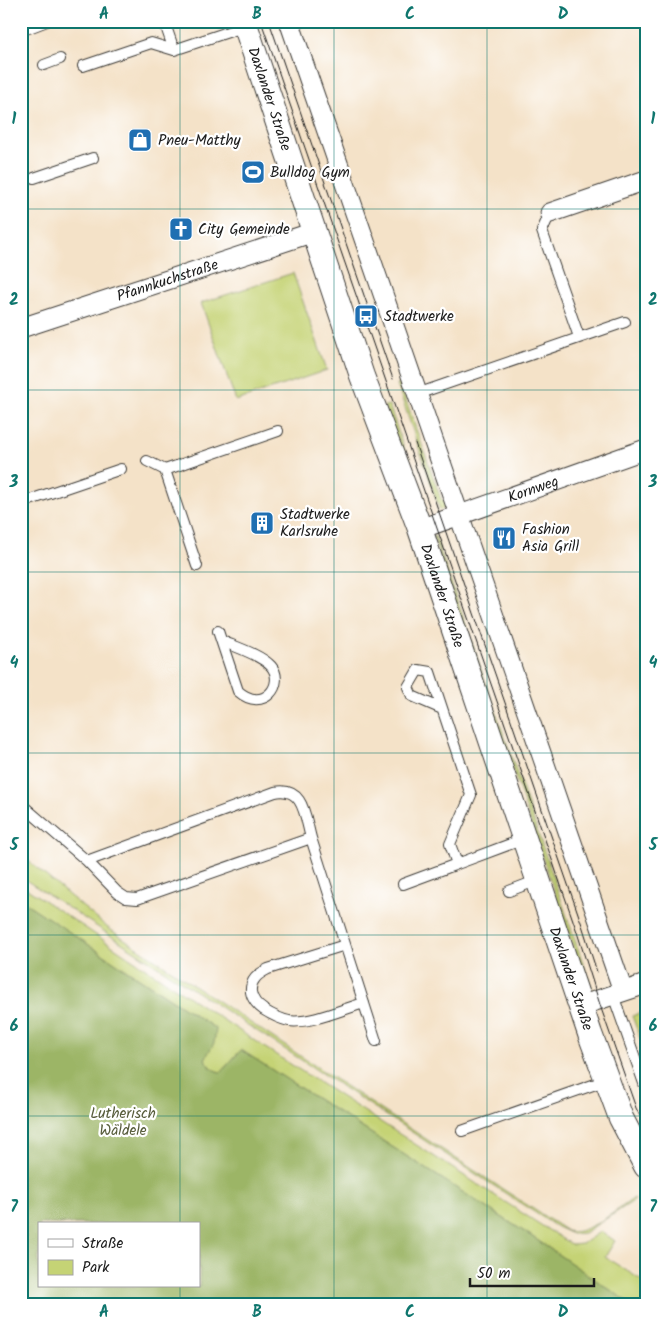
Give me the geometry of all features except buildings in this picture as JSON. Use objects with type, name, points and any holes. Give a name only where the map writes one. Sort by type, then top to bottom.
[{"type":"street","points":[[288,21],[460,516],[618,993]]},
{"type":"street","name":"Daxlander Straße","points":[[245,24],[362,376],[420,529],[580,1006],[621,1118],[646,1166]]},
{"type":"street","points":[[550,213],[646,180]]},
{"type":"street","name":"Pfannkuchstraße","points":[[21,328],[314,232]]},
{"type":"street","name":"Kornweg","points":[[420,529],[646,449]]},
{"type":"street","points":[[580,1006],[646,984]]},
{"type":"lane","points":[[21,30],[47,21]]},
{"type":"lane","points":[[164,21],[174,50]]},
{"type":"lane","points":[[83,66],[151,43],[174,50],[245,24]]},
{"type":"lane","points":[[44,65],[60,60]]},
{"type":"lane","points":[[34,178],[93,158]]},
{"type":"lane","points":[[550,213],[542,231],[579,337]]},
{"type":"lane","points":[[417,394],[625,322]]},
{"type":"lane","points":[[146,461],[165,470],[278,431]]},
{"type":"lane","points":[[21,503],[121,469]]},
{"type":"lane","points":[[165,470],[197,566]]},
{"type":"lane","points":[[220,636],[264,660],[273,668],[276,679],[273,690],[266,698],[256,700],[246,698],[238,692],[220,636]]},
{"type":"lane","points":[[442,709],[471,795],[450,844],[457,864]]},
{"type":"lane","points":[[87,861],[275,792],[284,790],[293,793],[300,800],[376,1041]]},
{"type":"lane","points":[[21,804],[87,861],[116,892],[126,898],[137,899],[311,838]]},
{"type":"lane","points":[[403,884],[525,838]]},
{"type":"lane","points":[[509,891],[539,880]]},
{"type":"lane","points":[[345,945],[268,969],[259,974],[252,982],[251,994],[258,1007],[273,1016],[290,1021],[311,1019],[364,1003]]},
{"type":"lane","points":[[618,993],[646,1089]]},
{"type":"lane","points":[[462,1131],[607,1080]]},
{"type":"green space","points":[[293,273],[327,370],[236,401],[201,303]]},
{"type":"green space","points":[[400,383],[441,499],[446,501],[449,508],[440,510],[397,384]]},
{"type":"green space","points":[[389,405],[427,515],[384,406]]},
{"type":"green space","points":[[435,536],[592,989],[587,987],[433,537]]},
{"type":"green space","points":[[21,855],[108,928],[567,1231],[574,1232],[592,1226],[634,1198],[635,1200],[584,1233],[572,1234],[557,1227],[21,877]]},
{"type":"green space","points":[[21,885],[267,1049],[572,1245],[582,1244],[601,1231],[615,1241],[605,1257],[646,1283],[646,1304],[631,1304],[531,1236],[241,1050],[221,1072],[213,1069],[205,1059],[216,1029],[21,900]]},
{"type":"green space","name":"Lutherisch Wäldele","points":[[21,900],[216,1029],[214,1043],[205,1059],[213,1069],[221,1072],[241,1050],[531,1236],[631,1304],[21,1304]]},
{"type":"green space","points":[[646,1011],[646,1054],[632,1016]]},
{"type":"tram line","points":[[261,21],[576,929],[602,1011],[636,1108],[646,1129]]},
{"type":"tram line","points":[[269,21],[393,379]]},
{"type":"tram line","points":[[415,443],[597,972]]},
{"type":"place","name":"Pneu-Matthy","points":[[140,140]]},
{"type":"place","name":"Bulldog Gym","points":[[253,172]]},
{"type":"place","name":"City Gemeinde","points":[[181,229]]},
{"type":"place","name":"Stadtwerke","points":[[366,316]]},
{"type":"place","name":"Stadtwerke Karlsruhe","points":[[262,523]]},
{"type":"place","name":"Fashion Asia Grill","points":[[504,538]]}]
